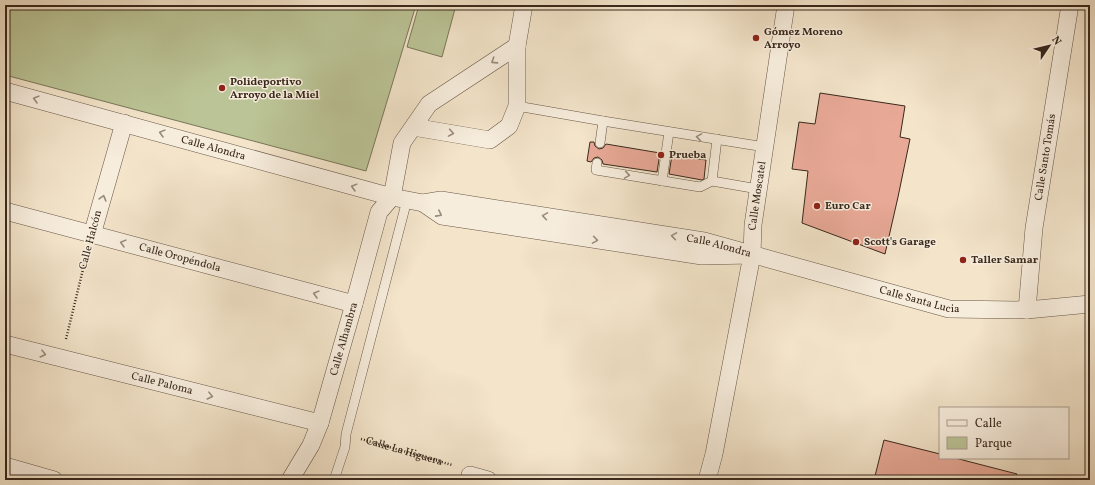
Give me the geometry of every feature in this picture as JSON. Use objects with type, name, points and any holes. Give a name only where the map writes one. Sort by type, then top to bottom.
[{"type":"street","points":[[413,127],[490,140],[509,126],[517,106],[517,46],[524,5]]},
{"type":"street","name":"Calle Moscatel","points":[[707,480],[714,454],[752,255],[753,225],[786,5]]},
{"type":"street","name":"Calle Santo Tomás","points":[[1027,310],[1034,228],[1070,5]]},
{"type":"street","points":[[407,200],[402,143],[429,104],[517,46]]},
{"type":"street","name":"Calle Alondra","points":[[5,90],[407,200],[449,201],[704,241],[752,255]]},
{"type":"street","name":"Calle Halcón","points":[[92,235],[124,123]]},
{"type":"street","name":"Calle Alhambra","points":[[290,480],[311,445],[320,423],[379,212],[407,200]]},
{"type":"street","name":"Calle Oropéndola","points":[[5,211],[354,304]]},
{"type":"street","name":"Calle Santa Lucia","points":[[752,255],[950,310],[1027,310],[1090,304]]},
{"type":"street","name":"Calle Paloma","points":[[5,344],[320,423]]},
{"type":"street","points":[[5,466],[54,480]]},
{"type":"street","points":[[470,475],[488,480]]},
{"type":"lane","points":[[517,106],[603,122],[765,147]]},
{"type":"lane","points":[[600,143],[603,122]]},
{"type":"lane","points":[[662,180],[669,132]]},
{"type":"lane","points":[[712,181],[717,139]]},
{"type":"lane","points":[[597,163],[596,170],[700,187],[712,181],[758,189]]},
{"type":"lane","points":[[334,480],[345,447],[346,434],[407,200]]},
{"type":"path","name":"Calle Halcón","points":[[62,358],[92,235]]},
{"type":"path","name":"Calle La Higuera","points":[[346,434],[367,442],[457,466],[470,475]]},
{"type":"green space","name":"Polideportivo Arroyo de la Miel","points":[[5,5],[416,5],[366,171],[5,75]]},
{"type":"green space","points":[[419,5],[456,5],[442,57],[407,47]]},
{"type":"building","points":[[820,93],[905,106],[900,137],[910,139],[885,254],[802,223],[808,171],[792,169],[799,122],[815,124]]},
{"type":"building","points":[[590,142],[594,142],[595,146],[599,149],[603,148],[606,144],[660,153],[657,172],[603,164],[602,160],[598,157],[594,158],[591,162],[587,161]]},
{"type":"building","points":[[672,155],[706,160],[704,179],[702,180],[669,174]]},
{"type":"building","points":[[884,440],[939,454],[939,459],[959,459],[1017,474],[1016,480],[874,480]]},
{"type":"place","name":"Gómez Moreno Arroyo","points":[[756,38]]},
{"type":"place","name":"Polideportivo Arroyo de la Miel","points":[[222,88]]},
{"type":"place","name":"Prueba","points":[[661,155]]},
{"type":"place","name":"Euro Car","points":[[817,206]]},
{"type":"place","name":"Scott's Garage","points":[[856,242]]},
{"type":"place","name":"Taller Samar","points":[[963,260]]}]
